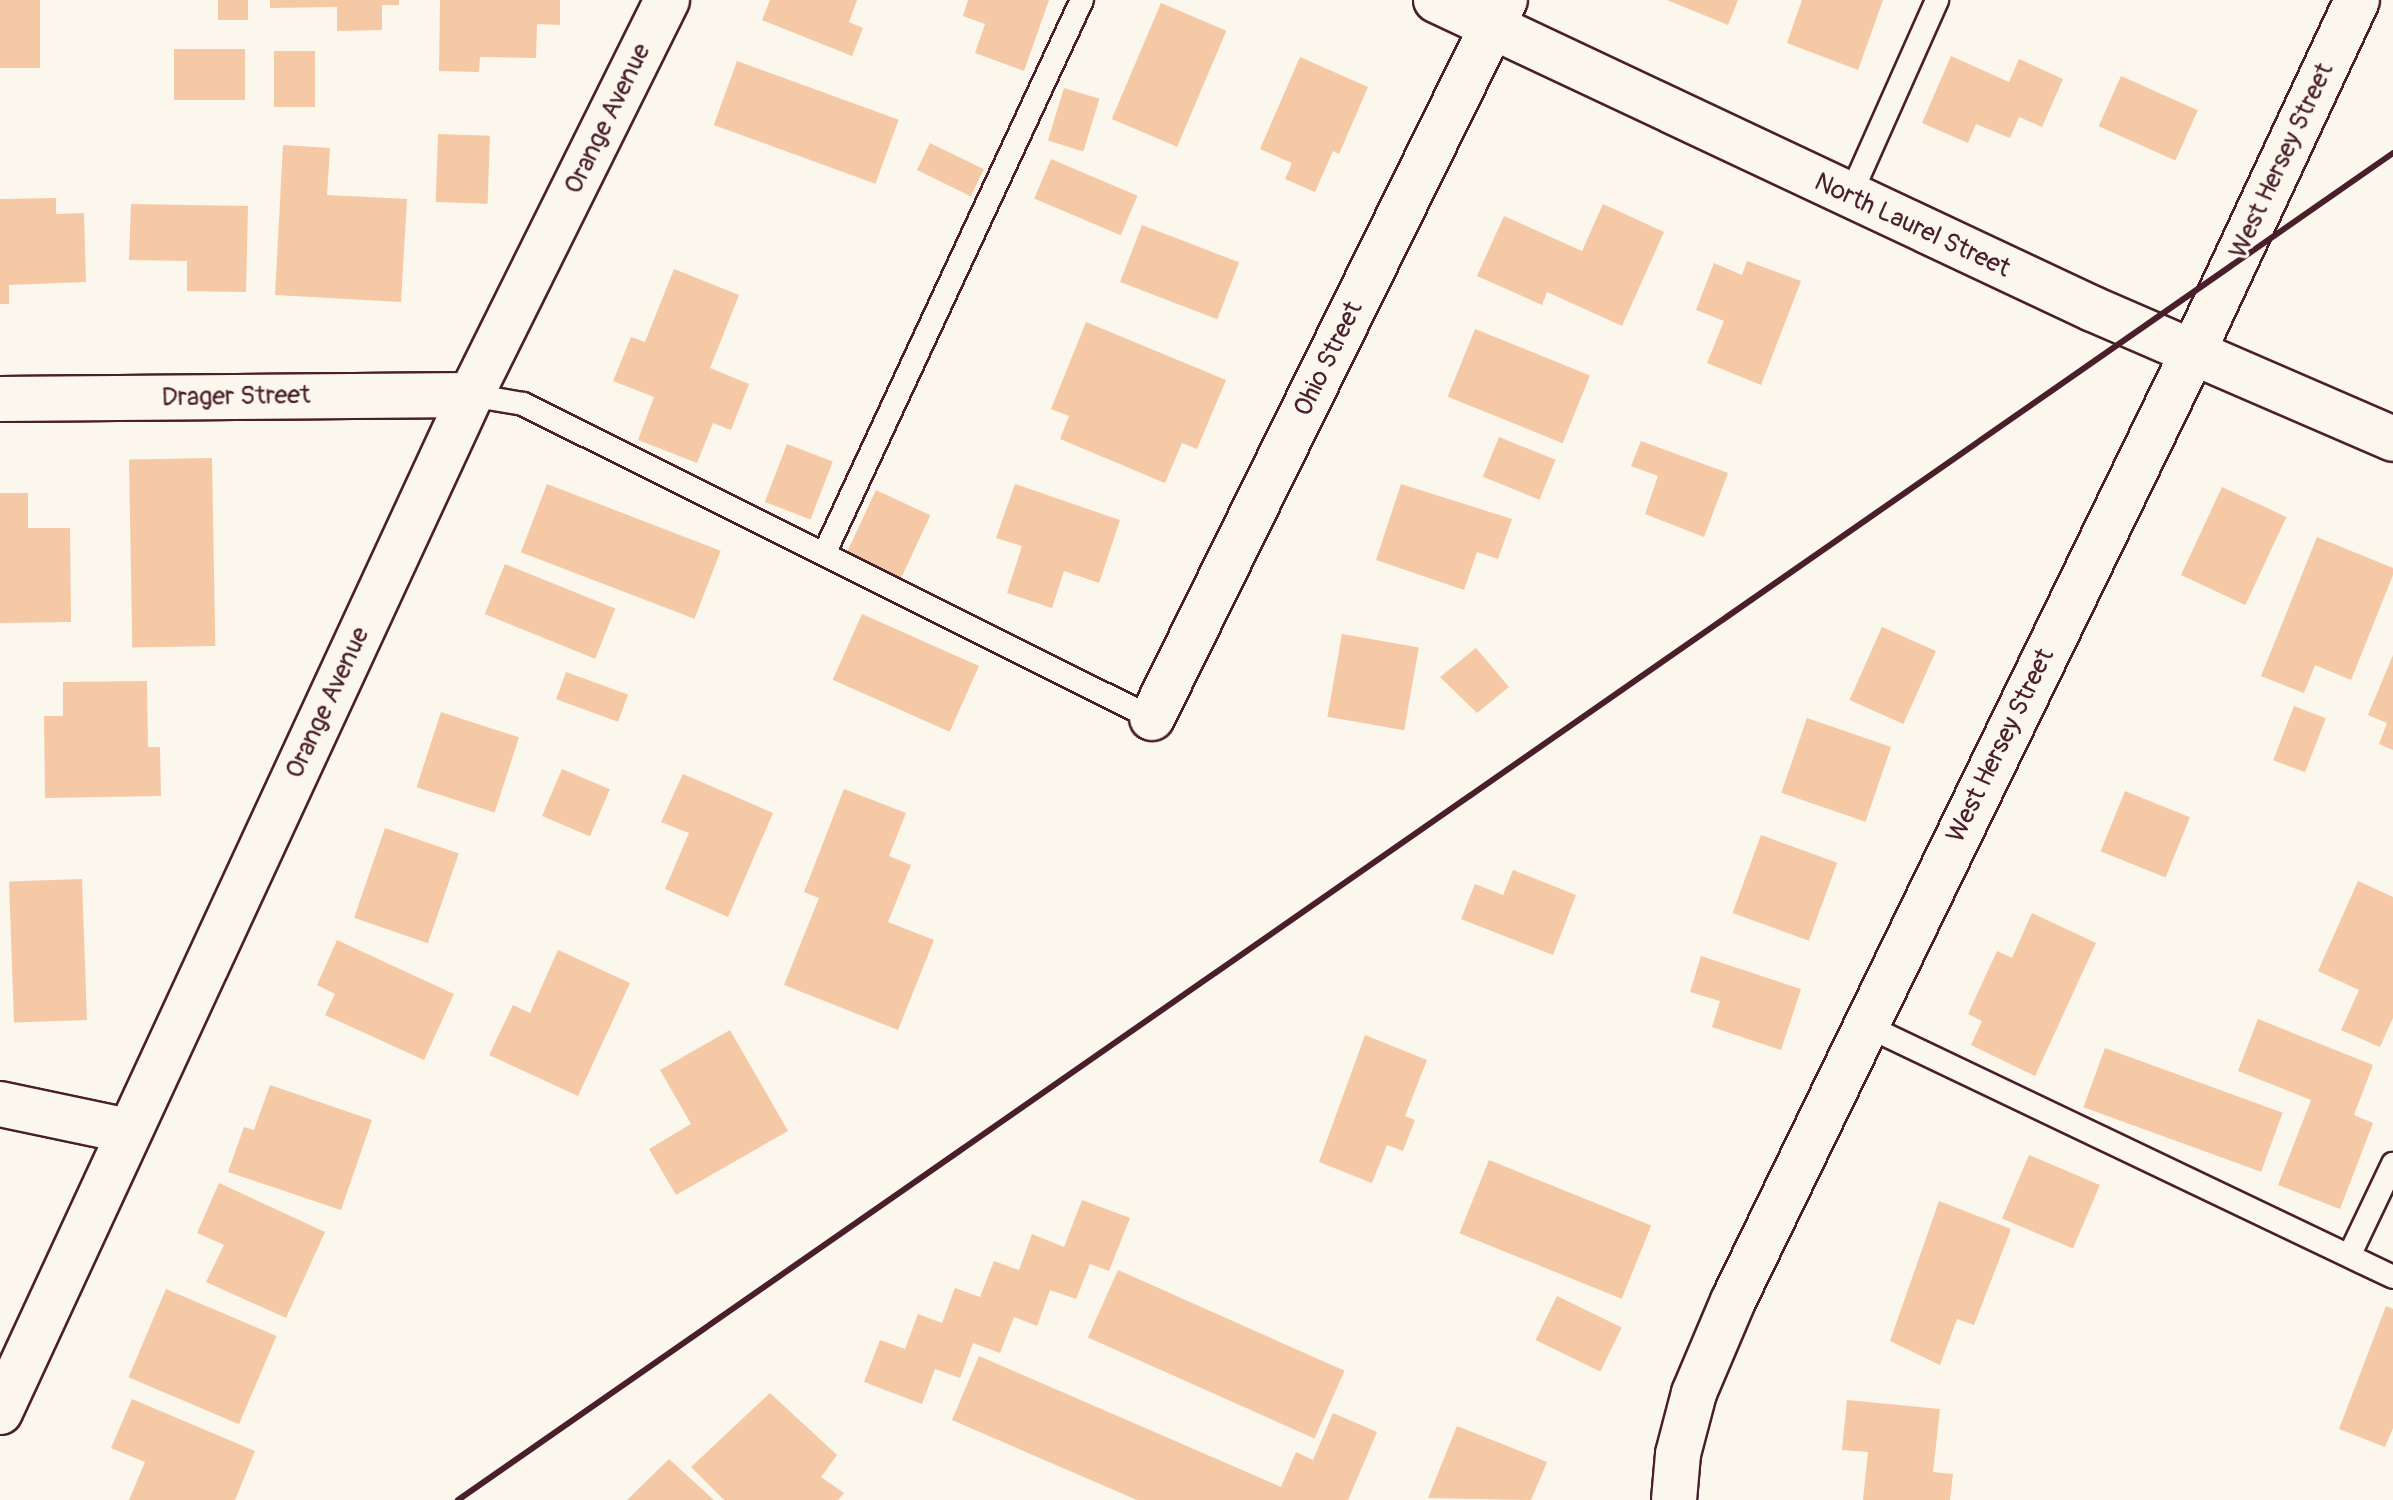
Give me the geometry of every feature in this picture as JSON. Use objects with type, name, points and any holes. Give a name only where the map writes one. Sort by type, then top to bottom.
[{"type":"street","name":"Orange Avenue","points":[[0,1412],[471,395],[667,0]]},
{"type":"street","name":"North Laurel Street","points":[[1436,0],[1499,13],[1849,198],[2393,439]]},
{"type":"street","name":"West Hersey Street","points":[[1674,1500],[1678,1454],[1694,1393],[1865,1025],[2193,352],[2357,0]]},
{"type":"street","name":"Ohio Street","points":[[1152,718],[1499,13]]},
{"type":"street","name":"Drager Street","points":[[0,399],[471,395]]},
{"type":"street","points":[[0,1104],[128,1131]]},
{"type":"lane","points":[[824,554],[1082,0]]},
{"type":"lane","points":[[1849,198],[1937,0]]},
{"type":"lane","points":[[471,395],[523,404],[1152,718]]},
{"type":"lane","points":[[1865,1025],[2393,1277]]},
{"type":"lane","points":[[2350,1254],[2393,1164]]},
{"type":"building","points":[[0,0],[40,0],[40,68],[0,68]]},
{"type":"building","points":[[218,0],[248,0],[248,20],[218,20]]},
{"type":"building","points":[[270,0],[399,0],[399,5],[382,5],[382,30],[337,31],[337,7],[270,8]]},
{"type":"building","points":[[440,0],[560,0],[560,25],[537,24],[536,58],[480,57],[479,72],[439,71]]},
{"type":"building","points":[[770,0],[857,0],[849,22],[863,28],[852,56],[762,20]]},
{"type":"building","points":[[968,0],[1049,0],[1024,71],[975,53],[985,24],[963,16]]},
{"type":"building","points":[[1667,0],[1738,0],[1728,25]]},
{"type":"building","points":[[1802,0],[1883,0],[1858,70],[1787,43]]},
{"type":"building","points":[[1161,3],[1226,31],[1177,147],[1112,119]]},
{"type":"building","points":[[174,49],[245,49],[245,100],[174,100]]},
{"type":"building","points":[[274,51],[315,51],[315,107],[274,107]]},
{"type":"building","points":[[1951,56],[2009,82],[2019,59],[2063,79],[2042,127],[2019,117],[2010,138],[1976,124],[1968,143],[1922,123]]},
{"type":"building","points":[[1300,57],[1368,87],[1339,154],[1333,151],[1315,192],[1285,179],[1292,163],[1260,149]]},
{"type":"building","points":[[737,61],[899,120],[875,184],[714,125]]},
{"type":"building","points":[[2121,76],[2198,110],[2175,160],[2099,126]]},
{"type":"building","points":[[1064,88],[1099,99],[1083,151],[1048,141]]},
{"type":"building","points":[[438,134],[490,136],[488,204],[436,202]]},
{"type":"building","points":[[930,143],[984,169],[971,196],[917,170]]},
{"type":"building","points":[[283,145],[330,148],[327,195],[407,199],[401,302],[275,295]]},
{"type":"building","points":[[1051,159],[1138,196],[1121,235],[1034,199]]},
{"type":"building","points":[[56,198],[56,214],[84,213],[86,282],[9,285],[9,304],[0,304],[0,199]]},
{"type":"building","points":[[131,204],[248,206],[246,292],[187,291],[187,261],[129,260]]},
{"type":"building","points":[[1603,204],[1664,232],[1622,326],[1547,292],[1542,305],[1477,276],[1504,216],[1582,251]]},
{"type":"building","points":[[1142,225],[1239,262],[1217,319],[1120,282]]},
{"type":"building","points":[[1747,261],[1801,281],[1761,385],[1707,363],[1724,321],[1696,310],[1714,263],[1742,275]]},
{"type":"building","points":[[674,269],[739,295],[710,368],[749,384],[731,430],[713,423],[697,463],[638,440],[654,397],[613,381],[631,337],[645,342]]},
{"type":"building","points":[[1086,322],[1226,380],[1197,449],[1182,443],[1165,483],[1060,439],[1069,416],[1051,409]]},
{"type":"building","points":[[1475,329],[1590,375],[1563,443],[1448,397]]},
{"type":"building","points":[[1499,437],[1556,460],[1539,500],[1483,477]]},
{"type":"building","points":[[1641,441],[1728,473],[1704,537],[1645,514],[1658,476],[1631,466]]},
{"type":"building","points":[[787,444],[833,462],[811,519],[765,502]]},
{"type":"building","points":[[212,458],[215,646],[132,647],[129,459]]},
{"type":"building","points":[[547,484],[721,551],[694,619],[521,552]]},
{"type":"building","points":[[1015,484],[1120,520],[1099,583],[1064,571],[1052,608],[1007,593],[1022,546],[996,538]]},
{"type":"building","points":[[1401,484],[1512,519],[1498,559],[1477,552],[1464,590],[1376,560]]},
{"type":"building","points":[[2222,487],[2286,517],[2245,605],[2181,575]]},
{"type":"building","points":[[876,490],[930,515],[900,581],[846,555]]},
{"type":"building","points":[[0,493],[28,493],[28,528],[70,528],[71,622],[0,623]]},
{"type":"building","points":[[2317,537],[2393,568],[2393,575],[2351,680],[2315,665],[2304,693],[2261,676]]},
{"type":"building","points":[[505,564],[615,609],[595,659],[485,614]]},
{"type":"building","points":[[862,614],[979,666],[950,732],[833,680]]},
{"type":"building","points":[[1882,627],[1936,651],[1903,724],[1849,700]]},
{"type":"building","points":[[1342,634],[1419,648],[1404,730],[1327,717]]},
{"type":"building","points":[[1476,648],[1509,687],[1477,713],[1440,677]]},
{"type":"building","points":[[2393,655],[2393,750],[2379,744],[2387,723],[2368,715]]},
{"type":"building","points":[[566,672],[628,695],[618,722],[556,699]]},
{"type":"building","points":[[147,681],[148,747],[160,747],[161,796],[45,798],[44,716],[63,716],[63,682]]},
{"type":"building","points":[[2294,706],[2326,718],[2305,772],[2273,760]]},
{"type":"building","points":[[441,712],[519,737],[495,812],[417,787]]},
{"type":"building","points":[[1807,718],[1891,747],[1865,822],[1781,793]]},
{"type":"building","points":[[562,769],[610,789],[590,836],[542,816]]},
{"type":"building","points":[[683,774],[773,813],[728,917],[665,889],[689,833],[661,822]]},
{"type":"building","points":[[844,789],[906,813],[889,856],[911,865],[888,922],[934,940],[898,1030],[784,985],[819,898],[804,892]]},
{"type":"building","points":[[2125,791],[2190,817],[2166,877],[2101,851]]},
{"type":"building","points":[[385,828],[459,853],[428,943],[354,918]]},
{"type":"building","points":[[1761,835],[1837,863],[1809,941],[1733,913]]},
{"type":"building","points":[[1513,870],[1576,895],[1553,955],[1461,919],[1475,884],[1503,895]]},
{"type":"building","points":[[82,879],[87,1020],[14,1022],[9,882]]},
{"type":"building","points":[[2358,881],[2393,897],[2393,1018],[2380,1047],[2341,1030],[2359,990],[2318,971]]},
{"type":"building","points":[[2032,913],[2096,943],[2035,1076],[1971,1045],[1982,1021],[1968,1014],[1997,951],[2012,958]]},
{"type":"building","points":[[337,940],[454,994],[424,1060],[325,1015],[335,994],[317,985]]},
{"type":"building","points":[[558,950],[630,983],[578,1096],[489,1055],[513,1005],[530,1013]]},
{"type":"building","points":[[1701,956],[1801,989],[1781,1050],[1712,1027],[1720,1001],[1690,992]]},
{"type":"building","points":[[2258,1019],[2373,1065],[2354,1115],[2373,1123],[2340,1209],[2278,1185],[2311,1100],[2238,1071]]},
{"type":"building","points":[[730,1030],[788,1131],[676,1195],[649,1149],[691,1124],[660,1070]]},
{"type":"building","points":[[1365,1035],[1427,1060],[1405,1116],[1415,1120],[1403,1151],[1387,1145],[1372,1183],[1319,1162]]},
{"type":"building","points":[[2105,1048],[2283,1113],[2261,1172],[2083,1107]]},
{"type":"building","points":[[270,1085],[372,1120],[341,1210],[228,1172],[244,1127],[254,1130]]},
{"type":"building","points":[[2029,1155],[2100,1185],[2073,1249],[2002,1219]]},
{"type":"building","points":[[1489,1160],[1651,1226],[1622,1299],[1459,1233]]},
{"type":"building","points":[[219,1183],[325,1232],[286,1318],[206,1282],[224,1245],[197,1233]]},
{"type":"building","points":[[1082,1200],[1130,1218],[1109,1271],[1090,1264],[1076,1299],[1050,1290],[1037,1326],[1014,1317],[1000,1353],[973,1343],[960,1378],[935,1369],[922,1404],[864,1382],[880,1340],[905,1349],[918,1314],[942,1323],[955,1288],[980,1297],[994,1261],[1019,1270],[1032,1234],[1064,1247]]},
{"type":"building","points":[[1939,1201],[2011,1229],[1974,1325],[1957,1319],[1940,1365],[1890,1341]]},
{"type":"building","points":[[1118,1270],[1345,1371],[1314,1438],[1088,1338]]},
{"type":"building","points":[[166,1289],[276,1336],[239,1424],[128,1377]]},
{"type":"building","points":[[1557,1296],[1622,1328],[1600,1372],[1536,1340]]},
{"type":"building","points":[[2386,1306],[2393,1309],[2393,1428],[2385,1447],[2339,1429]]},
{"type":"building","points":[[979,1356],[1281,1487],[1296,1452],[1313,1460],[1333,1413],[1377,1432],[1348,1500],[1137,1500],[952,1420]]},
{"type":"building","points":[[770,1393],[837,1455],[821,1477],[844,1493],[838,1500],[724,1500],[691,1467]]},
{"type":"building","points":[[132,1399],[255,1451],[235,1500],[129,1500],[145,1462],[111,1448]]},
{"type":"building","points":[[1847,1400],[1940,1409],[1933,1472],[1953,1474],[1950,1500],[1863,1500],[1868,1452],[1842,1450]]},
{"type":"building","points":[[1457,1426],[1547,1462],[1531,1500],[1428,1498]]},
{"type":"building","points":[[669,1459],[714,1500],[627,1500]]},
{"type":"railway","points":[[458,1500],[2393,153]]}]
